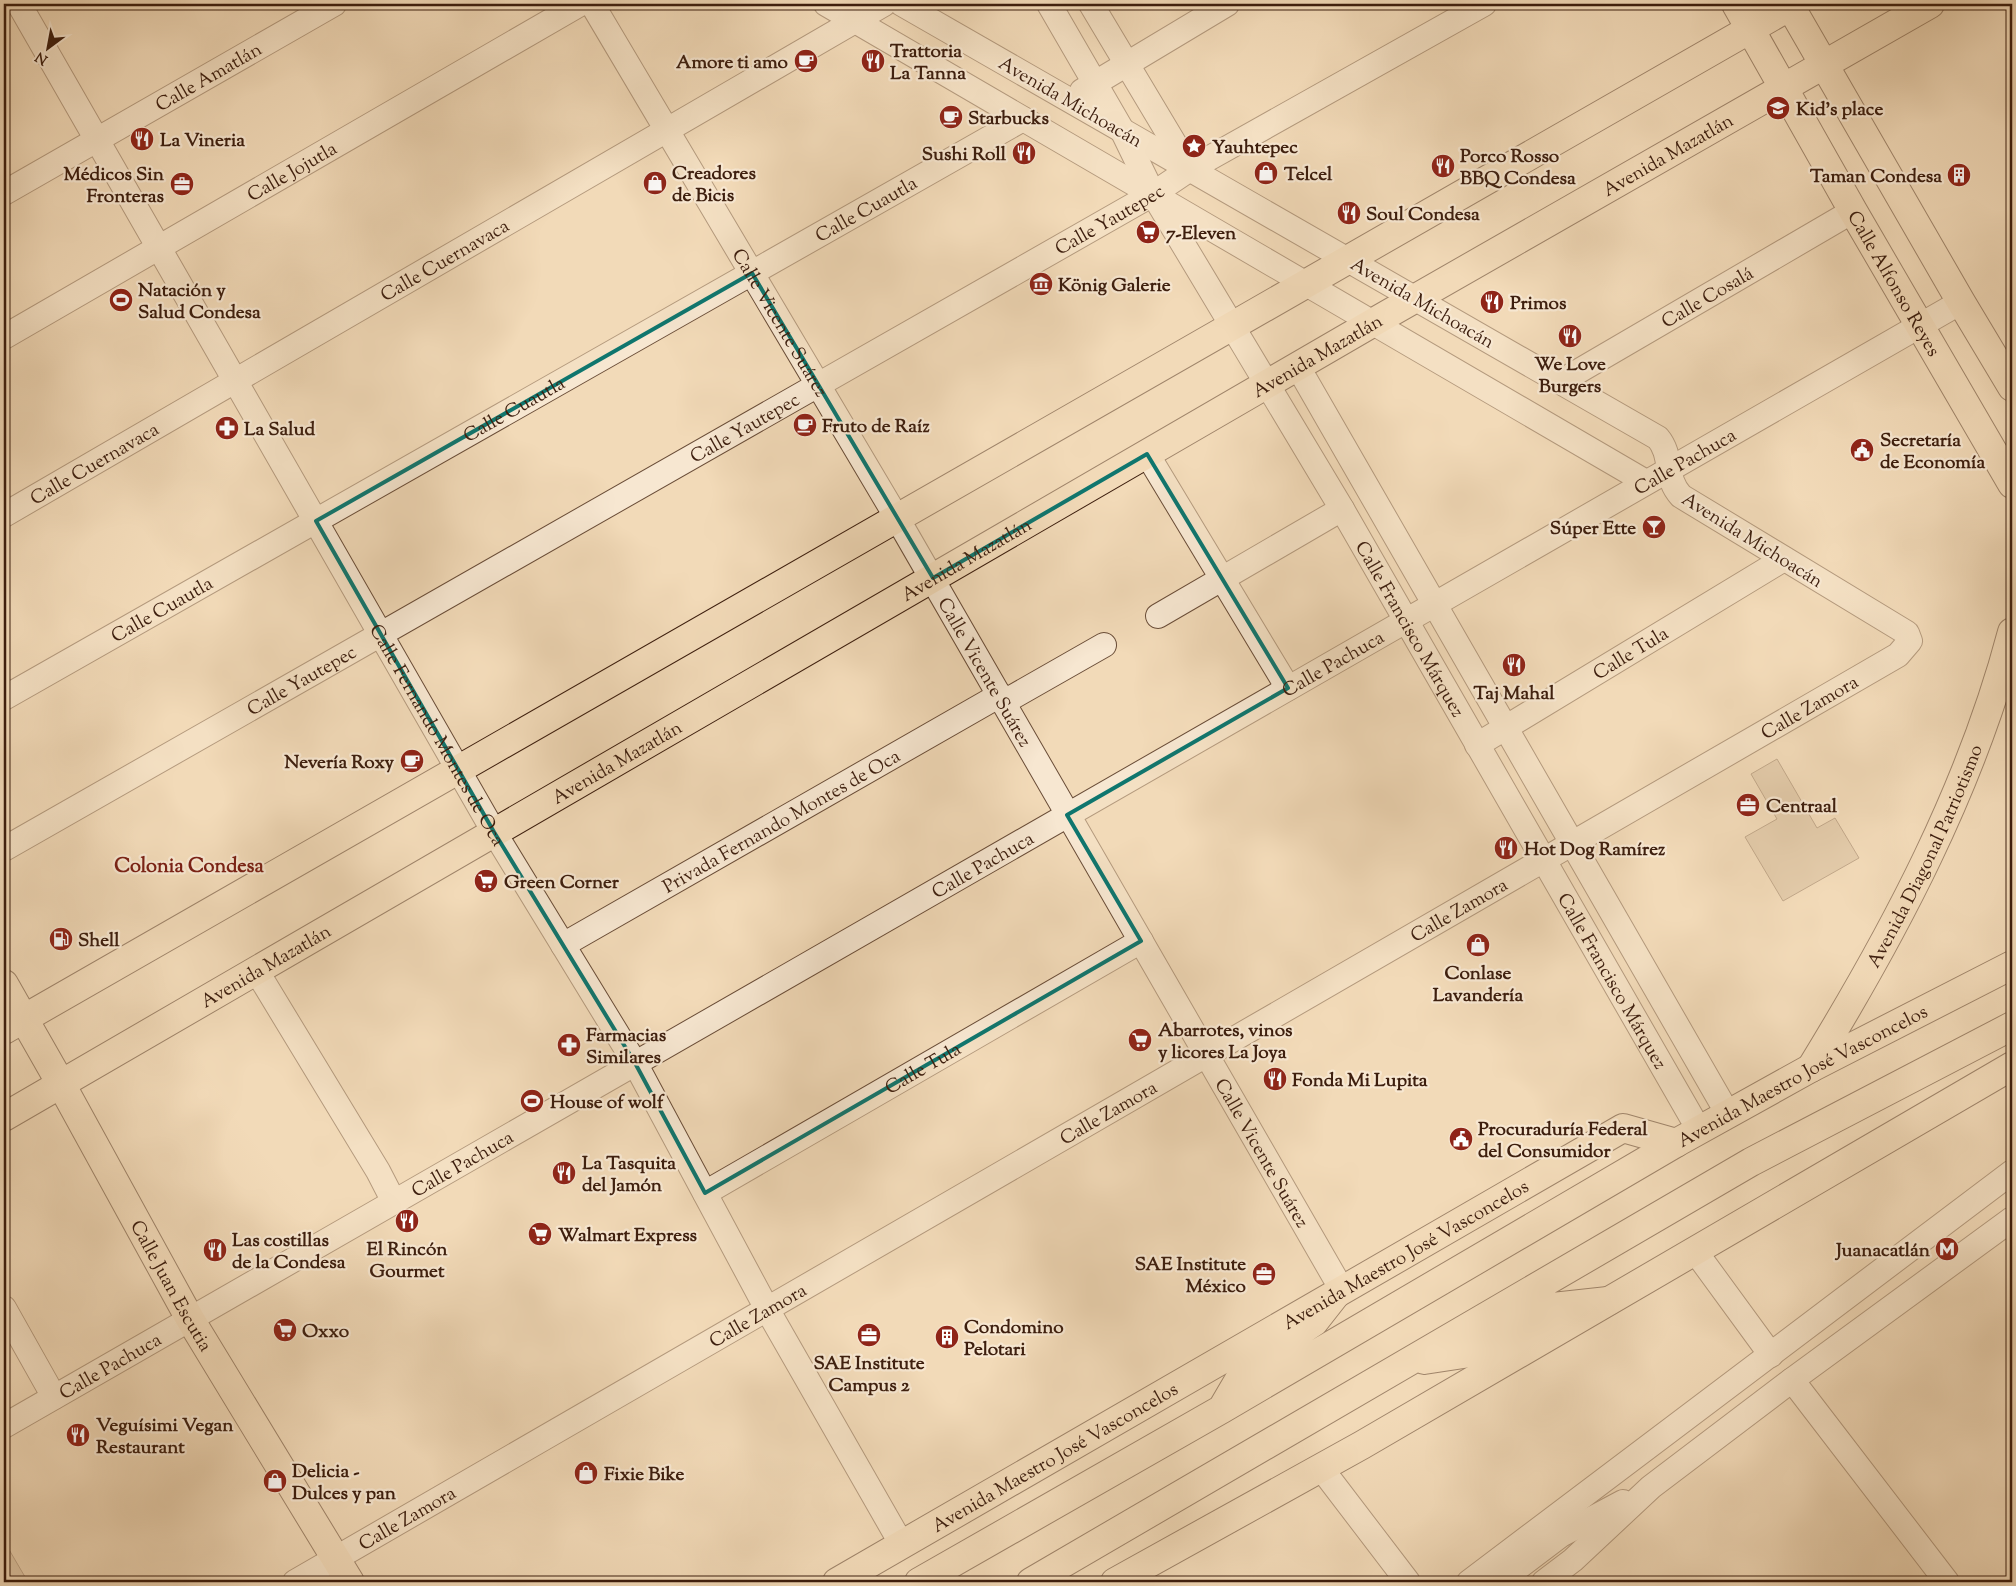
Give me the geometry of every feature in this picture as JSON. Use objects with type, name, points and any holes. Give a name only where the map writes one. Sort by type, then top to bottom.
[{"type":"main road","name":"Calle Alfonso Reyes","points":[[1736,4],[1853,211],[2012,484]]},
{"type":"main road","points":[[14,1024],[1791,4],[1823,63],[2012,387]]},
{"type":"main road","name":"Avenida Mazatlán","points":[[4,1117],[62,1084],[263,981],[494,832],[1823,63],[1930,4]]},
{"type":"main road","name":"Avenida Diagonal Patriotismo","points":[[1812,1068],[1877,959],[1930,853],[1966,771],[1992,701],[2012,632]]},
{"type":"main road","name":"Avenida Maestro José Vasconcelos","points":[[837,1582],[1623,1128],[1687,1137],[1812,1068],[2012,964]]},
{"type":"main road","name":"Calle Juan Escutia","points":[[4,984],[14,1024],[62,1084],[190,1319],[350,1582]]},
{"type":"main road","points":[[1031,1582],[1752,1162],[2012,1026]]},
{"type":"main road","points":[[1115,1582],[1322,1468],[1695,1251],[2009,1074]]},
{"type":"main road","points":[[919,1582],[1222,1409],[1687,1137]]},
{"type":"main road","points":[[1222,1409],[1247,1366],[1314,1322],[1339,1292]]},
{"type":"main road","points":[[1408,1363],[1470,1353],[1553,1307],[1608,1301]]},
{"type":"street","points":[[4,8],[10,4]]},
{"type":"street","name":"Calle Fernando Montes de Oca","points":[[20,4],[494,832],[635,1063],[767,1309],[902,1545]]},
{"type":"street","name":"Calle Amatlán","points":[[4,193],[334,4]]},
{"type":"street","name":"Calle Jojutla","points":[[4,337],[580,4]]},
{"type":"street","name":"Calle Vicente Suárez","points":[[592,4],[933,578],[1067,815],[1207,1054],[1339,1292]]},
{"type":"street","name":"Avenida Michoacán","points":[[826,4],[1646,482]]},
{"type":"street","name":"Calle Cuernavaca","points":[[4,514],[668,131],[884,4]]},
{"type":"street","name":"Avenida Michoacán","points":[[902,4],[1348,258],[1658,438],[1666,448],[1669,469],[1675,489],[1681,496],[1907,633]]},
{"type":"street","name":"Calle Francisco Márquez","points":[[1049,4],[1122,130],[1153,194],[1342,509],[1543,860],[1687,1137]]},
{"type":"street","points":[[1091,4],[1190,169]]},
{"type":"street","points":[[1068,99],[1227,4]]},
{"type":"street","name":"Calle Yautepec","points":[[4,849],[1153,194],[1190,169],[1484,4]]},
{"type":"street","name":"Calle Cuautla","points":[[4,698],[1023,119]]},
{"type":"street","name":"Calle Cosalá","points":[[1560,382],[1853,211]]},
{"type":"street","name":"Calle Pachuca","points":[[4,1426],[1961,302]]},
{"type":"street","name":"Calle Francisco Márquez","points":[[1298,367],[1728,1114]]},
{"type":"street","points":[[1147,454],[1288,688]]},
{"type":"street","points":[[1158,616],[1342,509]]},
{"type":"street","name":"Calle Tula","points":[[1477,745],[1784,560]]},
{"type":"street","name":"Calle Zamora","points":[[295,1582],[1898,655],[1906,648],[1910,641],[1907,633]]},
{"type":"street","name":"Privada Fernando Montes de Oca","points":[[563,945],[1002,699],[1104,646]]},
{"type":"street","name":"Calle Tula","points":[[705,1193],[1141,941]]},
{"type":"street","points":[[263,981],[378,1171],[394,1202]]},
{"type":"street","points":[[1469,1582],[2012,1172]]},
{"type":"street","points":[[1544,1582],[1573,1560],[1651,1487],[1792,1380],[2012,1219]]},
{"type":"street","points":[[1695,1251],[1771,1355]]},
{"type":"street","points":[[4,1308],[54,1397]]},
{"type":"street","points":[[1792,1380],[1947,1582]]},
{"type":"street","points":[[1322,1468],[1408,1582]]},
{"type":"street","points":[[1499,1582],[1561,1535],[1651,1487]]},
{"type":"highlighted area","points":[[752,273],[933,578],[1147,454],[1288,688],[1067,815],[1141,941],[705,1193],[635,1063],[494,832],[316,521]]},
{"type":"shaded area","points":[[1777,759],[1817,828],[1835,818],[1859,858],[1783,901],[1745,837],[1777,819],[1751,774]]},
{"type":"shaded area","points":[[4,1541],[28,1582],[4,1582]]},
{"type":"place","name":"Amore ti amo","points":[[806,61]]},
{"type":"place","name":"Trattoria La Tanna","points":[[873,61]]},
{"type":"place","name":"Kid’s place","points":[[1778,108]]},
{"type":"place","name":"Starbucks","points":[[951,117]]},
{"type":"place","name":"La Vineria","points":[[142,139]]},
{"type":"place","name":"Yauhtepec","points":[[1194,146]]},
{"type":"place","name":"Sushi Roll","points":[[1024,153]]},
{"type":"place","name":"Porco Rosso BBQ Condesa","points":[[1443,166]]},
{"type":"place","name":"Telcel","points":[[1266,173]]},
{"type":"place","name":"Taman Condesa","points":[[1959,175]]},
{"type":"place","name":"Creadores de Bicis","points":[[655,183]]},
{"type":"place","name":"Médicos Sin Fronteras","points":[[182,184]]},
{"type":"place","name":"Soul Condesa","points":[[1349,213]]},
{"type":"place","name":"7-Eleven","points":[[1148,232]]},
{"type":"place","name":"König Galerie","points":[[1041,284]]},
{"type":"place","name":"Natación y Salud Condesa","points":[[121,300]]},
{"type":"place","name":"Primos","points":[[1492,302]]},
{"type":"place","name":"We Love Burgers","points":[[1570,336]]},
{"type":"place","name":"Fruto de Raíz","points":[[805,425]]},
{"type":"place","name":"La Salud","points":[[227,428]]},
{"type":"place","name":"Secretaría de Economía","points":[[1862,450]]},
{"type":"place","name":"Súper Ette","points":[[1654,527]]},
{"type":"place","name":"Taj Mahal","points":[[1514,665]]},
{"type":"place","name":"Nevería Roxy","points":[[412,761]]},
{"type":"place","name":"Centraal","points":[[1748,805]]},
{"type":"place","name":"Hot Dog Ramírez","points":[[1506,848]]},
{"type":"place","name":"Green Corner","points":[[486,881]]},
{"type":"place","name":"Shell","points":[[61,939]]},
{"type":"place","name":"Conlase Lavandería","points":[[1478,945]]},
{"type":"place","name":"Abarrotes, vinos y licores La Joya","points":[[1140,1040]]},
{"type":"place","name":"Farmacias Similares","points":[[569,1045]]},
{"type":"place","name":"Fonda Mi Lupita","points":[[1275,1079]]},
{"type":"place","name":"House of wolf","points":[[532,1101]]},
{"type":"place","name":"Procuraduría Federal del Consumidor","points":[[1461,1139]]},
{"type":"place","name":"La Tasquita del Jamón","points":[[564,1173]]},
{"type":"place","name":"El Rincón Gourmet","points":[[407,1221]]},
{"type":"place","name":"Walmart Express","points":[[540,1234]]},
{"type":"place","name":"Juanacatlán","points":[[1947,1249]]},
{"type":"place","name":"Las costillas de la Condesa","points":[[215,1250]]},
{"type":"place","name":"SAE Institute México","points":[[1264,1274]]},
{"type":"place","name":"Oxxo","points":[[285,1330]]},
{"type":"place","name":"SAE Institute Campus 2","points":[[869,1335]]},
{"type":"place","name":"Condomino Pelotari","points":[[947,1337]]},
{"type":"place","name":"Veguísimi Vegan Restaurant","points":[[78,1435]]},
{"type":"place","name":"Fixie Bike","points":[[586,1473]]},
{"type":"place","name":"Delicia - Dulces y pan","points":[[275,1481]]},
{"type":"district","name":"Colonia Condesa","points":[[189,865]]}]
